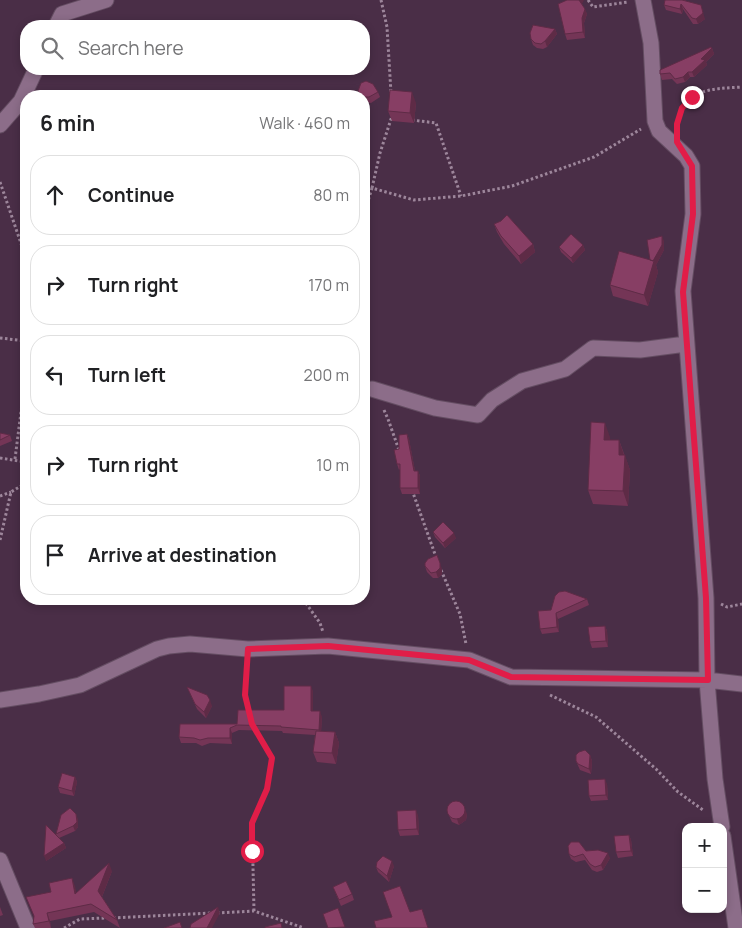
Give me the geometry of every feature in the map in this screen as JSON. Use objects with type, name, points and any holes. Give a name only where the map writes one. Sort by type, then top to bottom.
[{"type":"street","points":[[59,20],[62,14],[106,0]]},
{"type":"street","points":[[643,0],[651,43],[654,121],[659,131],[686,156],[692,166],[693,214],[683,292],[706,598],[708,680],[715,779],[721,823]]},
{"type":"street","points":[[26,90],[33,75]]},
{"type":"street","points":[[0,125],[20,101]]},
{"type":"street","points":[[372,389],[435,408],[478,415],[492,400],[522,381],[565,369],[593,348],[640,350],[686,344]]},
{"type":"street","points":[[0,700],[80,685],[157,649],[190,644],[248,649],[328,646],[469,660],[511,677],[708,680],[742,684]]},
{"type":"street","points":[[0,860],[28,928]]},
{"type":"street","points":[[727,864],[736,928]]},
{"type":"path","points":[[381,0],[387,27],[392,100]]},
{"type":"path","points":[[588,0],[594,7],[636,0]]},
{"type":"path","points":[[686,156],[677,142],[677,124],[682,108],[692,97],[706,90],[742,87]]},
{"type":"path","points":[[370,194],[380,153],[392,118],[392,109]]},
{"type":"path","points":[[392,118],[401,119]]},
{"type":"path","points":[[409,120],[436,123],[461,196]]},
{"type":"path","points":[[372,188],[414,200],[461,196],[512,186],[594,157],[654,121]]},
{"type":"path","points":[[0,182],[20,240]]},
{"type":"path","points":[[0,338],[20,340]]},
{"type":"path","points":[[372,389],[388,419],[400,454]]},
{"type":"path","points":[[15,459],[20,420]]},
{"type":"path","points":[[0,458],[20,460]]},
{"type":"path","points":[[0,496],[20,487]]},
{"type":"path","points":[[412,490],[438,561]]},
{"type":"path","points":[[0,540],[11,492]]},
{"type":"path","points":[[440,568],[460,614],[469,660]]},
{"type":"path","points":[[307,605],[320,623],[328,646]]},
{"type":"path","points":[[248,649],[245,695],[250,717]]},
{"type":"path","points":[[545,693],[596,717],[715,823]]},
{"type":"path","points":[[252,724],[272,758],[267,789],[252,823],[254,911]]},
{"type":"path","points":[[64,928],[80,919],[254,911],[304,928]]},
{"type":"building","points":[[567,0],[579,0],[585,9],[582,18],[583,32],[565,34],[558,4]]},
{"type":"building","points":[[665,0],[682,0],[701,5],[703,13],[696,19],[692,18],[681,4],[680,9],[664,5]]},
{"type":"building","points":[[533,25],[555,29],[541,44],[535,43],[531,39],[530,33]]},
{"type":"building","points":[[711,47],[701,59],[705,60],[692,72],[688,72],[683,77],[675,79],[670,73],[660,74],[660,70]]},
{"type":"building","points":[[366,81],[373,84],[378,92],[370,96],[370,90],[358,90],[361,83]]},
{"type":"building","points":[[390,90],[412,92],[410,113],[388,111]]},
{"type":"building","points":[[507,215],[533,244],[519,256],[501,236],[494,224],[501,221]]},
{"type":"building","points":[[571,234],[583,245],[571,258],[559,247]]},
{"type":"building","points":[[662,236],[662,245],[653,261],[650,260],[647,240]]},
{"type":"building","points":[[619,251],[654,261],[644,295],[610,285]]},
{"type":"building","points":[[591,422],[605,423],[604,440],[619,440],[619,455],[625,455],[623,491],[588,490]]},
{"type":"building","points":[[0,433],[10,435],[0,440]]},
{"type":"building","points":[[407,434],[414,471],[418,471],[418,488],[400,488],[400,464],[397,464],[394,450],[399,449],[399,435]]},
{"type":"building","points":[[443,522],[454,533],[443,543],[433,532]]},
{"type":"building","points":[[437,555],[440,568],[436,572],[431,573],[425,566],[425,563],[428,559]]},
{"type":"building","points":[[565,591],[587,599],[556,613],[557,627],[540,629],[538,611],[551,610],[555,596],[559,592]]},
{"type":"building","points":[[605,626],[606,641],[590,642],[588,627]]},
{"type":"building","points":[[284,686],[311,686],[311,711],[320,711],[319,730],[281,726],[237,725],[230,728],[230,738],[200,740],[179,737],[180,724],[237,724],[238,710],[284,710]]},
{"type":"building","points":[[187,687],[207,695],[210,700],[204,712],[195,704]]},
{"type":"building","points":[[316,731],[335,732],[332,753],[313,752]]},
{"type":"building","points":[[585,750],[590,755],[589,769],[578,764],[576,761],[576,755]]},
{"type":"building","points":[[62,773],[75,777],[72,791],[58,787]]},
{"type":"building","points":[[605,779],[606,795],[589,796],[588,780]]},
{"type":"building","points":[[456,801],[462,804],[465,810],[462,816],[456,819],[450,816],[447,810],[450,804]]},
{"type":"building","points":[[70,808],[76,814],[77,822],[56,834],[61,815]]},
{"type":"building","points":[[416,810],[417,829],[398,830],[397,811]]},
{"type":"building","points":[[46,825],[64,843],[44,856]]},
{"type":"building","points":[[629,835],[631,851],[616,852],[614,836]]},
{"type":"building","points":[[571,842],[579,842],[586,851],[598,850],[608,853],[601,865],[595,867],[590,864],[583,854],[574,857],[569,854],[568,846]]},
{"type":"building","points":[[383,856],[392,861],[387,876],[376,867],[377,862]]},
{"type":"building","points":[[109,863],[98,891],[117,920],[91,904],[47,913],[49,921],[33,924],[34,916],[26,897],[51,892],[49,883],[72,878],[75,894]]},
{"type":"building","points":[[346,881],[352,894],[339,900],[333,887]]},
{"type":"building","points":[[400,886],[410,912],[422,909],[428,928],[376,928],[374,921],[392,917],[383,892]]},
{"type":"building","points":[[218,907],[207,928],[190,928],[191,924]]},
{"type":"building","points":[[338,908],[345,927],[328,928],[323,914]]},
{"type":"building","points":[[180,922],[182,928],[164,928]]},
{"type":"building","points":[[281,923],[282,928],[265,928],[265,927]]},
{"type":"route","points":[[252,851],[252,823],[267,789],[272,758],[252,724],[245,695],[248,649],[328,646],[469,660],[511,677],[708,680],[706,598],[683,292],[693,214],[692,166],[677,142],[677,124],[682,108],[692,97]]}]
